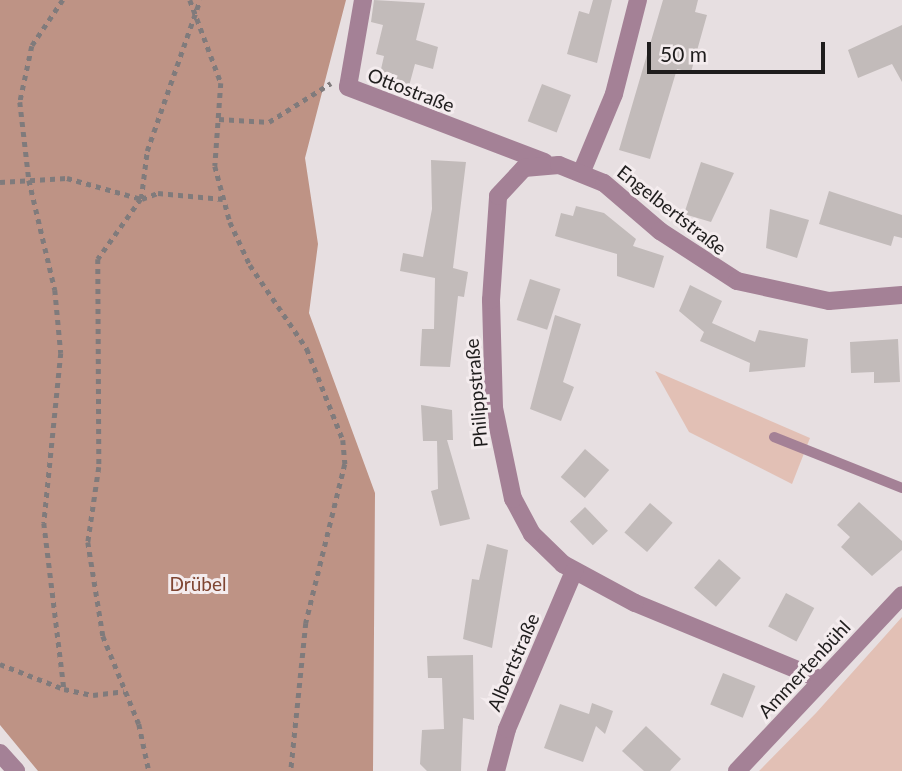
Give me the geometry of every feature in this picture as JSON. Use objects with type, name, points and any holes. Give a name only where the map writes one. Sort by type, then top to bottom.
[{"type":"street","name":"Ottostraße","points":[[363,0],[345,81],[355,93],[544,162]]},
{"type":"street","points":[[544,162],[582,171],[614,94],[638,0]]},
{"type":"street","name":"Philippstraße","points":[[544,162],[515,173],[498,196],[491,300],[494,408],[523,521],[542,547],[574,571],[635,603],[822,680]]},
{"type":"street","name":"Engelbertstraße","points":[[582,171],[737,281],[829,301],[902,295]]},
{"type":"street","name":"Albertstraße","points":[[496,771],[507,729],[574,571]]},
{"type":"street","name":"Ammertenbühl","points":[[737,771],[902,595]]},
{"type":"street","points":[[0,753],[16,771]]},
{"type":"lane","points":[[774,437],[902,488]]},
{"type":"path","points":[[63,0],[32,46],[22,82],[29,180],[55,290],[61,353],[44,523],[64,689]]},
{"type":"path","points":[[190,0],[221,83],[215,166],[223,199],[250,265],[312,359],[344,447],[306,623],[291,771]]},
{"type":"path","points":[[141,200],[147,151],[200,0]]},
{"type":"path","points":[[219,119],[269,122],[320,87],[345,81]]},
{"type":"path","points":[[0,182],[67,178],[141,200]]},
{"type":"path","points":[[149,771],[124,691],[103,636],[88,542],[99,467],[96,273],[103,249],[141,200],[158,193],[223,199]]},
{"type":"path","points":[[0,664],[64,689],[93,695],[124,691]]},
{"type":"shaded area","points":[[655,371],[810,438],[792,484],[689,432]]},
{"type":"shaded area","points":[[902,617],[902,771],[759,771],[816,713]]},
{"type":"green space","name":"Drübel","points":[[0,0],[346,0],[305,158],[318,244],[309,313],[375,493],[373,771],[38,771],[0,725]]},
{"type":"building","points":[[374,0],[425,3],[416,40],[438,47],[433,69],[415,64],[409,86],[379,78],[384,56],[376,54],[383,25],[371,22]]},
{"type":"building","points":[[593,0],[612,0],[597,63],[567,54],[579,11],[589,14]]},
{"type":"building","points":[[663,0],[698,0],[695,12],[707,15],[691,72],[677,69],[650,159],[619,150]]},
{"type":"building","points":[[902,25],[902,82],[892,64],[858,78],[848,50]]},
{"type":"building","points":[[542,84],[571,95],[557,132],[528,121]]},
{"type":"building","points":[[431,160],[466,162],[453,268],[468,272],[464,297],[458,296],[450,367],[420,366],[422,329],[434,329],[435,278],[400,271],[403,253],[423,257],[432,209]]},
{"type":"building","points":[[701,162],[734,173],[711,222],[684,214]]},
{"type":"building","points":[[829,191],[902,215],[902,238],[894,236],[891,246],[819,224]]},
{"type":"building","points":[[576,206],[604,213],[636,239],[633,246],[664,256],[654,288],[617,276],[617,254],[555,236],[561,213],[573,216]]},
{"type":"building","points":[[770,209],[809,220],[797,258],[766,248]]},
{"type":"building","points":[[530,279],[560,289],[547,330],[517,320]]},
{"type":"building","points":[[690,285],[722,301],[712,323],[755,342],[759,330],[808,339],[805,367],[749,372],[750,363],[700,341],[704,332],[679,311]]},
{"type":"building","points":[[555,315],[581,324],[563,382],[574,387],[561,421],[530,409]]},
{"type":"building","points":[[898,339],[900,382],[874,383],[874,372],[851,373],[850,342]]},
{"type":"building","points":[[421,405],[452,410],[453,440],[447,440],[470,519],[440,526],[431,491],[438,489],[437,441],[423,441]]},
{"type":"building","points":[[585,449],[609,470],[585,498],[561,477]]},
{"type":"building","points":[[859,502],[902,541],[902,550],[872,576],[841,547],[850,537],[837,525]]},
{"type":"building","points":[[650,503],[673,523],[647,552],[624,532]]},
{"type":"building","points":[[585,507],[608,531],[593,545],[570,522]]},
{"type":"building","points":[[487,544],[508,550],[492,648],[463,639],[472,579],[479,580]]},
{"type":"building","points":[[719,559],[741,578],[716,607],[694,588]]},
{"type":"building","points":[[786,593],[814,608],[796,642],[768,627]]},
{"type":"building","points":[[473,655],[474,720],[463,718],[461,771],[427,771],[420,764],[422,730],[444,729],[442,678],[428,678],[427,656]]},
{"type":"building","points":[[723,673],[755,686],[743,718],[710,705]]},
{"type":"building","points":[[592,703],[613,711],[605,734],[596,726],[583,762],[544,748],[560,704],[589,714]]},
{"type":"building","points":[[646,726],[681,759],[670,771],[644,771],[622,751]]}]
